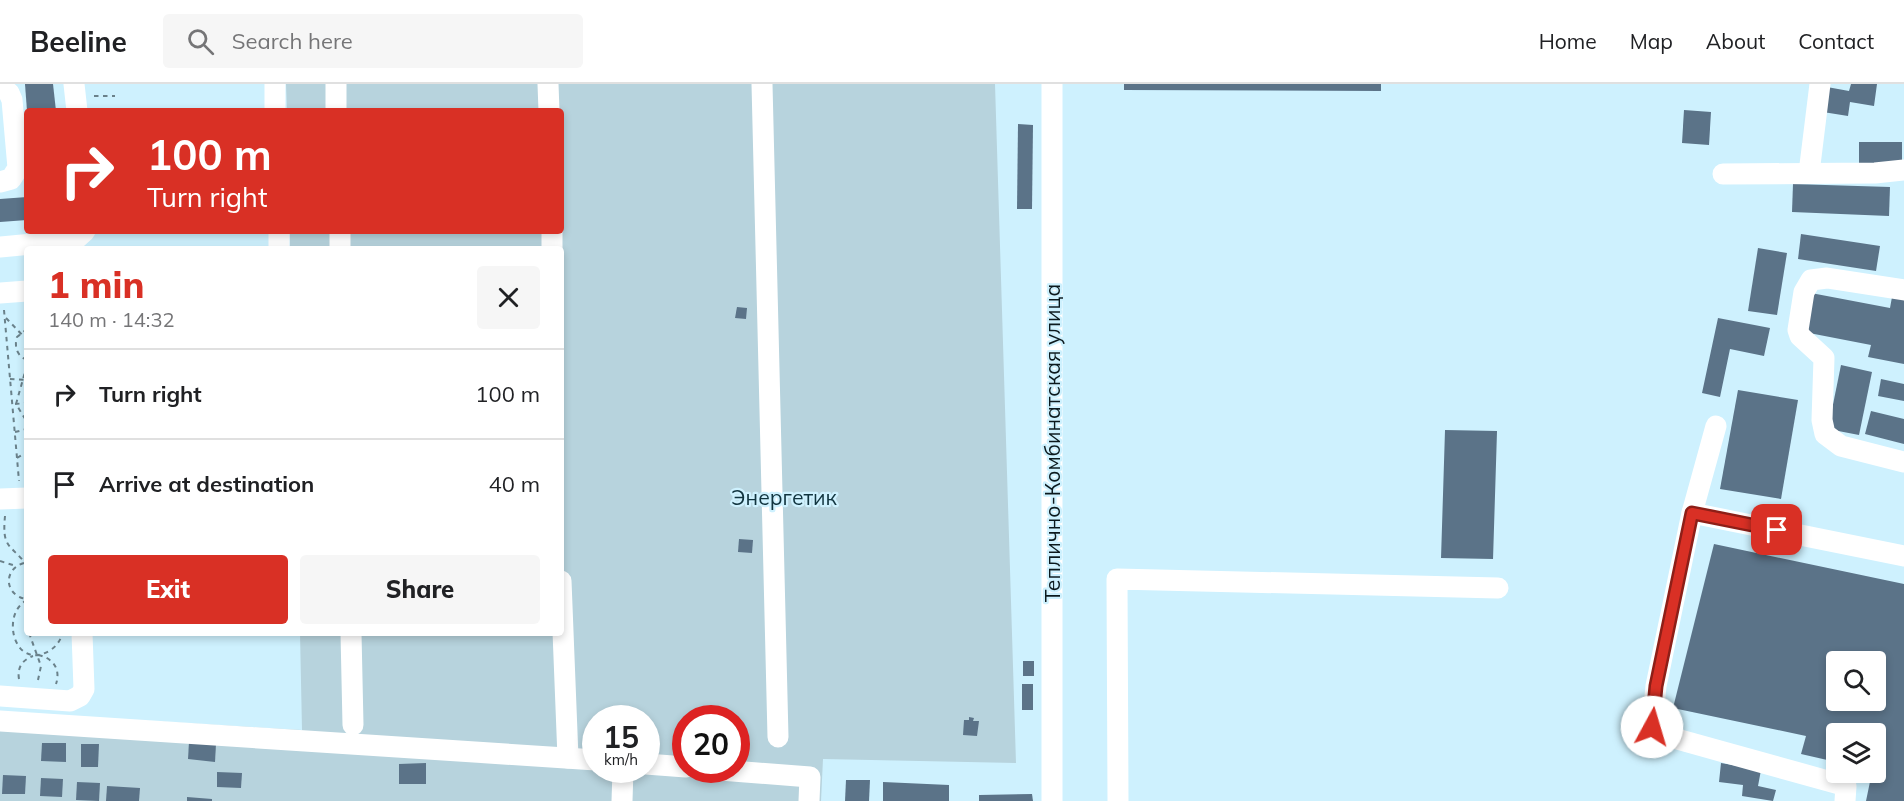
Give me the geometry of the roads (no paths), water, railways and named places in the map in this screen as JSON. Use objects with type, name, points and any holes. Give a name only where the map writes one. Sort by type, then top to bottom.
[{"type":"street","points":[[275,84],[276,108]]},
{"type":"street","points":[[336,84],[336,108]]},
{"type":"street","points":[[548,84],[549,108]]},
{"type":"street","points":[[762,84],[778,737]]},
{"type":"street","name":"Теплично-Комбинатская улица","points":[[1052,84],[1052,801]]},
{"type":"street","points":[[1809,173],[1820,84]]},
{"type":"street","points":[[0,86],[9,93],[20,127],[16,172],[11,179],[0,182]]},
{"type":"street","points":[[1723,174],[1875,173],[1904,170]]},
{"type":"street","points":[[0,247],[75,240],[82,234]]},
{"type":"street","points":[[1904,290],[1827,278],[1812,280],[1804,292],[1798,330],[1800,336],[1824,357],[1822,420],[1825,434],[1841,446],[1904,462]]},
{"type":"street","points":[[1,293],[24,291]]},
{"type":"street","points":[[1716,426],[1692,513],[1656,686],[1652,727],[1659,734],[1846,786],[1845,801]]},
{"type":"street","points":[[1692,513],[1904,556]]},
{"type":"street","points":[[1118,801],[1118,579],[1498,588]]},
{"type":"street","points":[[0,696],[70,701],[76,699],[84,688],[82,636]]},
{"type":"street","points":[[351,636],[353,725]]},
{"type":"street","points":[[563,636],[567,758]]},
{"type":"street","points":[[0,721],[582,759]]},
{"type":"street","points":[[750,772],[810,777],[809,801]]},
{"type":"street","points":[[622,801],[623,783]]},
{"type":"park label","name":"Энергетик","points":[[784,497]]}]
